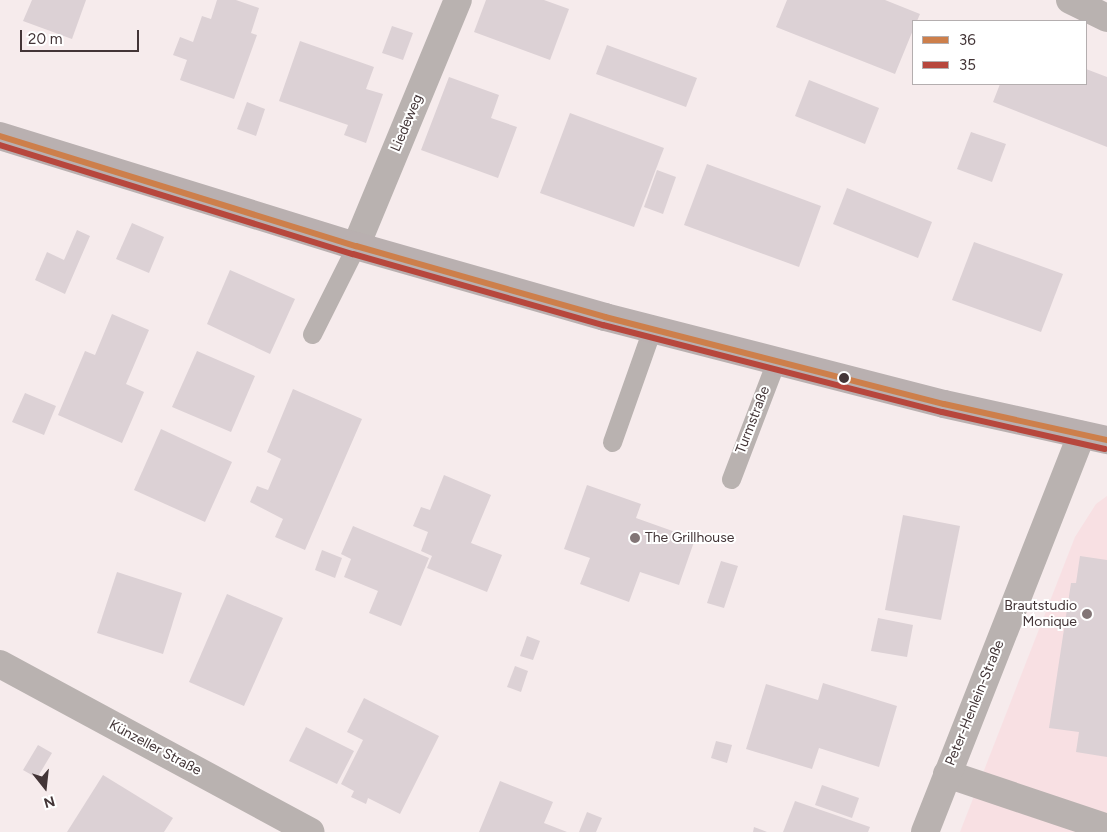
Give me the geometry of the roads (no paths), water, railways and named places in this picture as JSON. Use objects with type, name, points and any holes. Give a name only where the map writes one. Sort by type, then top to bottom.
[{"type":"main road","points":[[0,136],[356,246],[652,329],[776,361],[1107,440]]},
{"type":"street","name":"Liedeweg","points":[[356,246],[458,0]]},
{"type":"street","points":[[1070,0],[1107,18]]},
{"type":"street","name":"Peter-Henlein-Straße","points":[[925,832],[1081,435]]},
{"type":"street","name":"Künzeller Straße","points":[[0,664],[311,832]]},
{"type":"street","points":[[947,774],[1107,828]]},
{"type":"lane","points":[[312,334],[356,246]]},
{"type":"lane","points":[[612,442],[652,329]]},
{"type":"lane","name":"Turmstraße","points":[[731,478],[776,361]]},
{"type":"place","name":"The Grillhouse","points":[[635,538]]},
{"type":"place","name":"Brautstudio Monique","points":[[1087,614]]}]
